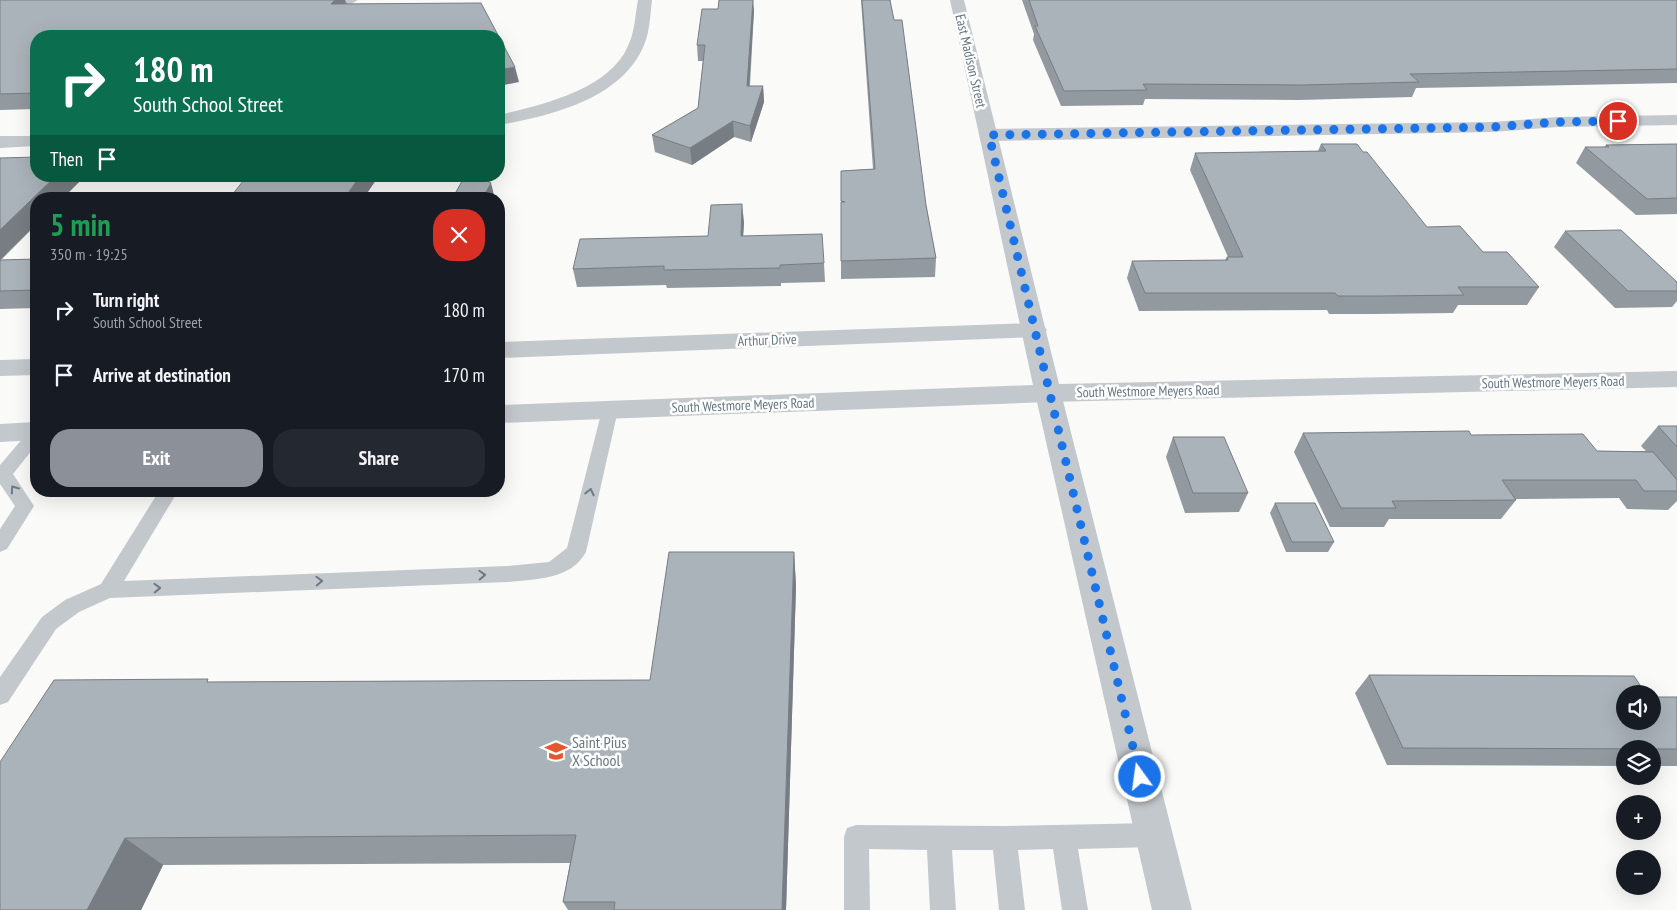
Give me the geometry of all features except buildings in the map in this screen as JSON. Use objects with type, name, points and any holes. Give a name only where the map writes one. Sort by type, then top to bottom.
[{"type":"street","points":[[292,1],[351,0]]},
{"type":"street","points":[[506,118],[560,104],[589,91],[617,72],[633,53],[645,0]]},
{"type":"street","name":"East Madison Street","points":[[957,0],[1035,330],[1048,393],[1172,910]]},
{"type":"street","points":[[589,91],[607,97]]},
{"type":"street","points":[[989,135],[1482,127],[1558,122],[1677,120]]},
{"type":"street","points":[[0,142],[30,141]]},
{"type":"street","name":"Arthur Drive","points":[[505,350],[1035,330]]},
{"type":"street","points":[[0,368],[30,367]]},
{"type":"street","name":"South Westmore Meyers Road","points":[[505,414],[1048,393],[1677,379]]},
{"type":"street","points":[[0,433],[30,433]]},
{"type":"lane","points":[[0,695],[49,623],[72,606],[108,590],[507,574],[554,570],[576,552],[610,410]]},
{"type":"lane","points":[[0,544],[25,506],[3,474],[30,440]]},
{"type":"lane","points":[[108,590],[165,497]]},
{"type":"lane","points":[[857,910],[856,837],[1064,838],[1154,835]]},
{"type":"lane","points":[[938,837],[943,910]]},
{"type":"lane","points":[[1004,838],[1012,910]]},
{"type":"lane","points":[[1064,838],[1075,910]]},
{"type":"place","name":"Saint Pius X School","points":[[556,751]]},
{"type":"route","points":[[1140,777],[1048,393],[989,135],[1492,127],[1558,122],[1618,121]]}]
